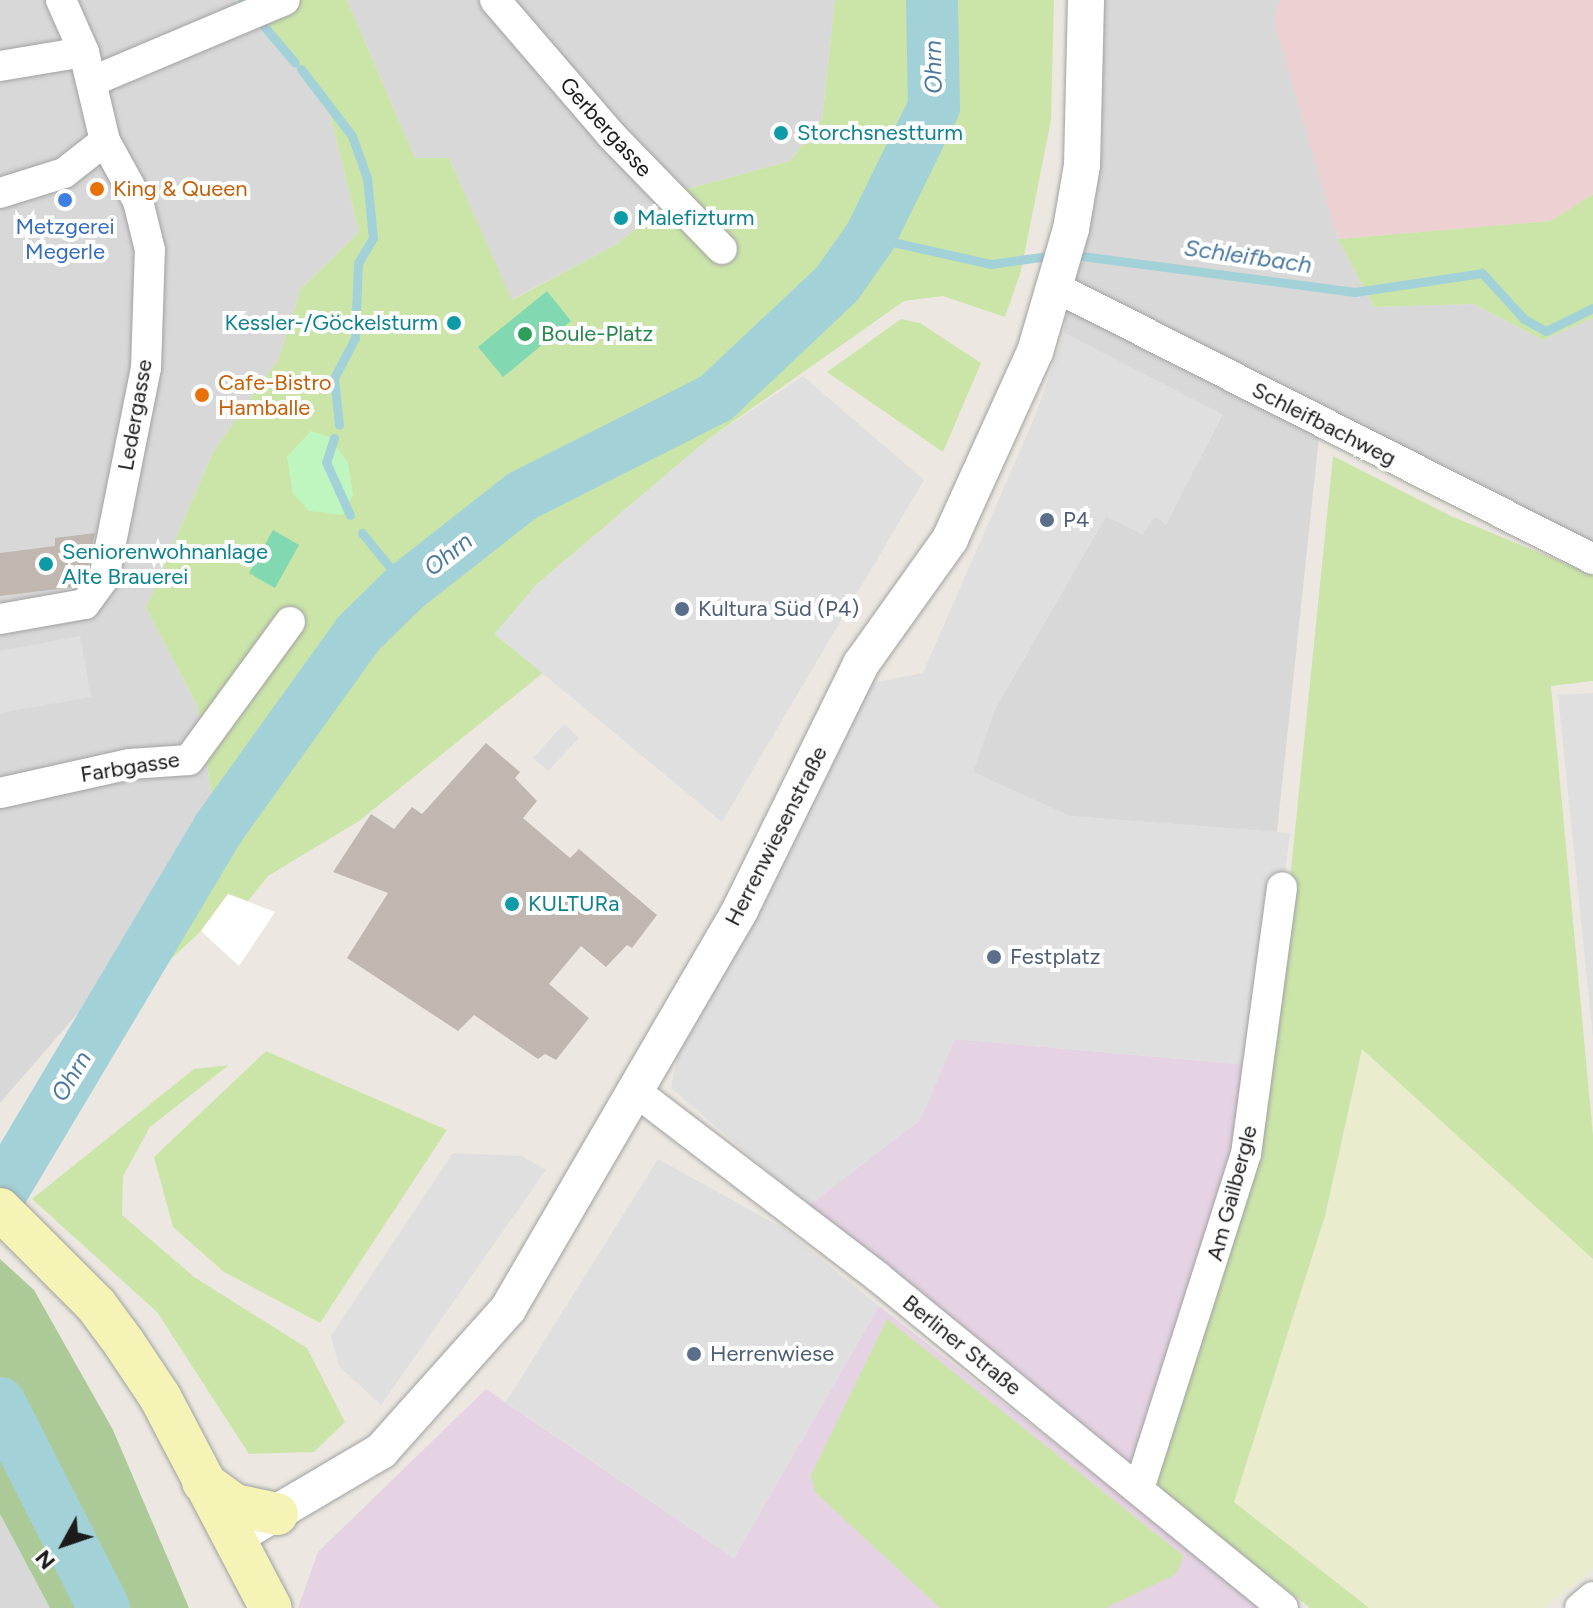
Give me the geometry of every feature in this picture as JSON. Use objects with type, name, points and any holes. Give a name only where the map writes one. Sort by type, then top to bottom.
[{"type":"main road","points":[[14,1220],[124,1343],[160,1397],[261,1604]]},
{"type":"main road","points":[[203,1482],[235,1505],[277,1514]]},
{"type":"street","name":"Ledergasse","points":[[0,619],[85,604],[104,578],[146,368],[150,250],[138,201],[105,141],[84,52],[61,0]]},
{"type":"street","points":[[93,81],[249,12],[285,0]]},
{"type":"street","name":"Gerbergasse","points":[[495,0],[611,135],[722,249]]},
{"type":"street","name":"Herrenwiesenstraße","points":[[229,1538],[277,1514],[381,1451],[450,1380],[508,1309],[740,910],[861,664],[950,539],[1035,352],[1071,229],[1082,165],[1086,0]]},
{"type":"street","points":[[0,66],[84,52]]},
{"type":"street","points":[[0,193],[64,173],[105,141]]},
{"type":"street","name":"Schleifbachweg","points":[[1057,279],[1593,559]]},
{"type":"street","name":"Farbgasse","points":[[0,793],[130,764],[189,760],[290,622]]},
{"type":"street","name":"Am Gailbergle","points":[[1139,1489],[1246,1154],[1282,887]]},
{"type":"street","name":"Berliner Straße","points":[[635,1091],[1139,1489],[1283,1608]]},
{"type":"street","points":[[261,1604],[264,1558],[277,1514]]},
{"type":"street","points":[[1580,1608],[1593,1597]]},
{"type":"shaded area","points":[[0,0],[236,0],[327,101],[359,232],[301,289],[278,360],[213,452],[146,608],[197,705],[214,808],[130,953],[0,1103]]},
{"type":"shaded area","points":[[347,0],[835,0],[822,119],[790,161],[684,190],[617,244],[511,300],[449,158],[415,158]]},
{"type":"shaded area","points":[[1086,0],[1281,0],[1275,21],[1338,239],[1374,307],[1474,304],[1543,340],[1593,318],[1593,548],[1322,409],[1277,832],[1069,816],[973,772],[994,711],[1106,516],[1142,534],[1155,516],[1166,524],[1222,415],[1064,333],[1082,165]]},
{"type":"shaded area","points":[[1281,0],[1593,0],[1593,194],[1552,221],[1338,239],[1274,21]]},
{"type":"shaded area","name":"Festplatz","points":[[1064,333],[1222,414],[1166,524],[1155,516],[1142,534],[1106,516],[994,711],[973,772],[1069,816],[1290,833],[1261,1066],[955,1039],[920,1120],[808,1206],[671,1088],[688,1003],[872,683],[923,673],[1036,414]]},
{"type":"shaded area","name":"Kultura Süd (P4)","points":[[803,376],[924,480],[722,822],[495,634],[536,585],[707,440]]},
{"type":"shaded area","points":[[80,636],[91,697],[0,713],[0,651]]},
{"type":"shaded area","points":[[1593,693],[1593,1038],[1558,695]]},
{"type":"shaded area","points":[[564,724],[579,738],[548,771],[533,758]]},
{"type":"shaded area","points":[[955,1039],[1261,1066],[1133,1465],[808,1206],[920,1120]]},
{"type":"shaded area","points":[[453,1153],[522,1156],[546,1170],[381,1405],[339,1366],[331,1336]]},
{"type":"shaded area","name":"Herrenwiese","points":[[658,1159],[783,1228],[879,1306],[734,1558],[506,1402]]},
{"type":"shaded area","points":[[879,1306],[1266,1608],[298,1608],[318,1552],[486,1389],[734,1558]]},
{"type":"shaded area","points":[[0,1514],[50,1608],[0,1608]]},
{"type":"green space","points":[[254,0],[347,0],[415,158],[449,158],[512,300],[617,244],[684,190],[790,161],[822,119],[835,0],[1054,0],[1051,120],[1021,271],[1005,317],[943,296],[904,301],[707,440],[536,585],[495,634],[543,673],[359,821],[268,876],[248,901],[228,894],[201,931],[154,975],[130,953],[214,808],[197,705],[146,608],[213,452],[278,360],[301,289],[359,232],[327,101],[240,6]]},
{"type":"green space","points":[[1593,194],[1593,318],[1543,340],[1474,304],[1374,307],[1338,239],[1551,221]]},
{"type":"green space","name":"Boule-Platz","points":[[547,291],[571,321],[503,377],[478,347]]},
{"type":"green space","points":[[901,319],[920,323],[981,363],[943,452],[827,372]]},
{"type":"green space","points":[[311,431],[329,437],[348,463],[353,495],[343,515],[309,511],[293,493],[287,457]]},
{"type":"green space","points":[[1333,456],[1451,516],[1593,575],[1593,681],[1551,686],[1593,1135],[1593,1259],[1362,1049],[1325,1216],[1234,1502],[1369,1608],[1310,1608],[1153,1485],[1275,1028]]},
{"type":"green space","points":[[273,530],[299,545],[275,588],[249,573]]},
{"type":"green space","points":[[1362,1049],[1593,1259],[1593,1569],[1544,1608],[1369,1608],[1234,1502],[1325,1216]]},
{"type":"green space","points":[[266,1051],[447,1130],[320,1323],[224,1272],[173,1227],[154,1157]]},
{"type":"green space","points":[[229,1065],[150,1127],[123,1176],[122,1215],[194,1277],[307,1348],[345,1422],[314,1452],[249,1454],[157,1312],[32,1199],[194,1069]]},
{"type":"green space","points":[[0,1259],[34,1290],[113,1430],[189,1608],[50,1608],[0,1514]]},
{"type":"green space","points":[[887,1319],[1184,1556],[1176,1574],[1106,1608],[940,1608],[815,1492],[811,1475]]},
{"type":"pier","points":[[228,894],[275,912],[239,966],[201,931]]},
{"type":"building","name":"Seniorenwohnanlage Alte Brauerei","points":[[95,533],[87,571],[72,576],[74,587],[0,596],[0,553],[55,546],[55,538]]},
{"type":"building","name":"KULTURa","points":[[486,743],[520,772],[515,778],[537,801],[523,818],[570,858],[579,849],[657,915],[632,948],[627,945],[606,967],[581,946],[549,984],[589,1018],[556,1060],[545,1054],[538,1059],[474,1015],[458,1031],[347,958],[388,893],[333,872],[371,814],[394,829],[412,807],[422,814]]},
{"type":"waterway","points":[[242,0],[295,63]]},
{"type":"waterway","name":"Ohrn","points":[[0,1195],[218,829],[358,634],[406,587],[522,496],[716,398],[837,284],[870,237],[934,107],[932,0]]},
{"type":"waterway","points":[[301,69],[352,136],[367,178],[373,238],[358,263],[355,338],[334,378],[339,425]]},
{"type":"waterway","name":"Schleifbach","points":[[870,237],[991,264],[1055,255]]},
{"type":"waterway","name":"Schleifbach","points":[[1074,255],[1355,292],[1482,273],[1524,319],[1546,331],[1593,308]]},
{"type":"waterway","points":[[334,438],[326,462],[350,515]]},
{"type":"waterway","points":[[362,533],[406,587]]},
{"type":"waterway","name":"Ohrn","points":[[0,1403],[104,1608]]},
{"type":"place","name":"Storchsnestturm","points":[[781,133]]},
{"type":"place","name":"King & Queen","points":[[97,189]]},
{"type":"place","name":"Metzgerei Megerle","points":[[65,200]]},
{"type":"place","name":"Malefizturm","points":[[621,218]]},
{"type":"place","name":"Kessler-/Göckelsturm","points":[[454,323]]},
{"type":"place","name":"Boule-Platz","points":[[525,334]]},
{"type":"place","name":"Cafe-Bistro Hamballe","points":[[202,395]]},
{"type":"place","name":"P4","points":[[1047,520]]},
{"type":"place","name":"Seniorenwohnanlage Alte Brauerei","points":[[46,564]]},
{"type":"place","name":"Kultura Süd (P4)","points":[[682,609]]},
{"type":"place","name":"KULTURa","points":[[512,904]]},
{"type":"place","name":"Festplatz","points":[[994,957]]},
{"type":"place","name":"Herrenwiese","points":[[694,1354]]}]
